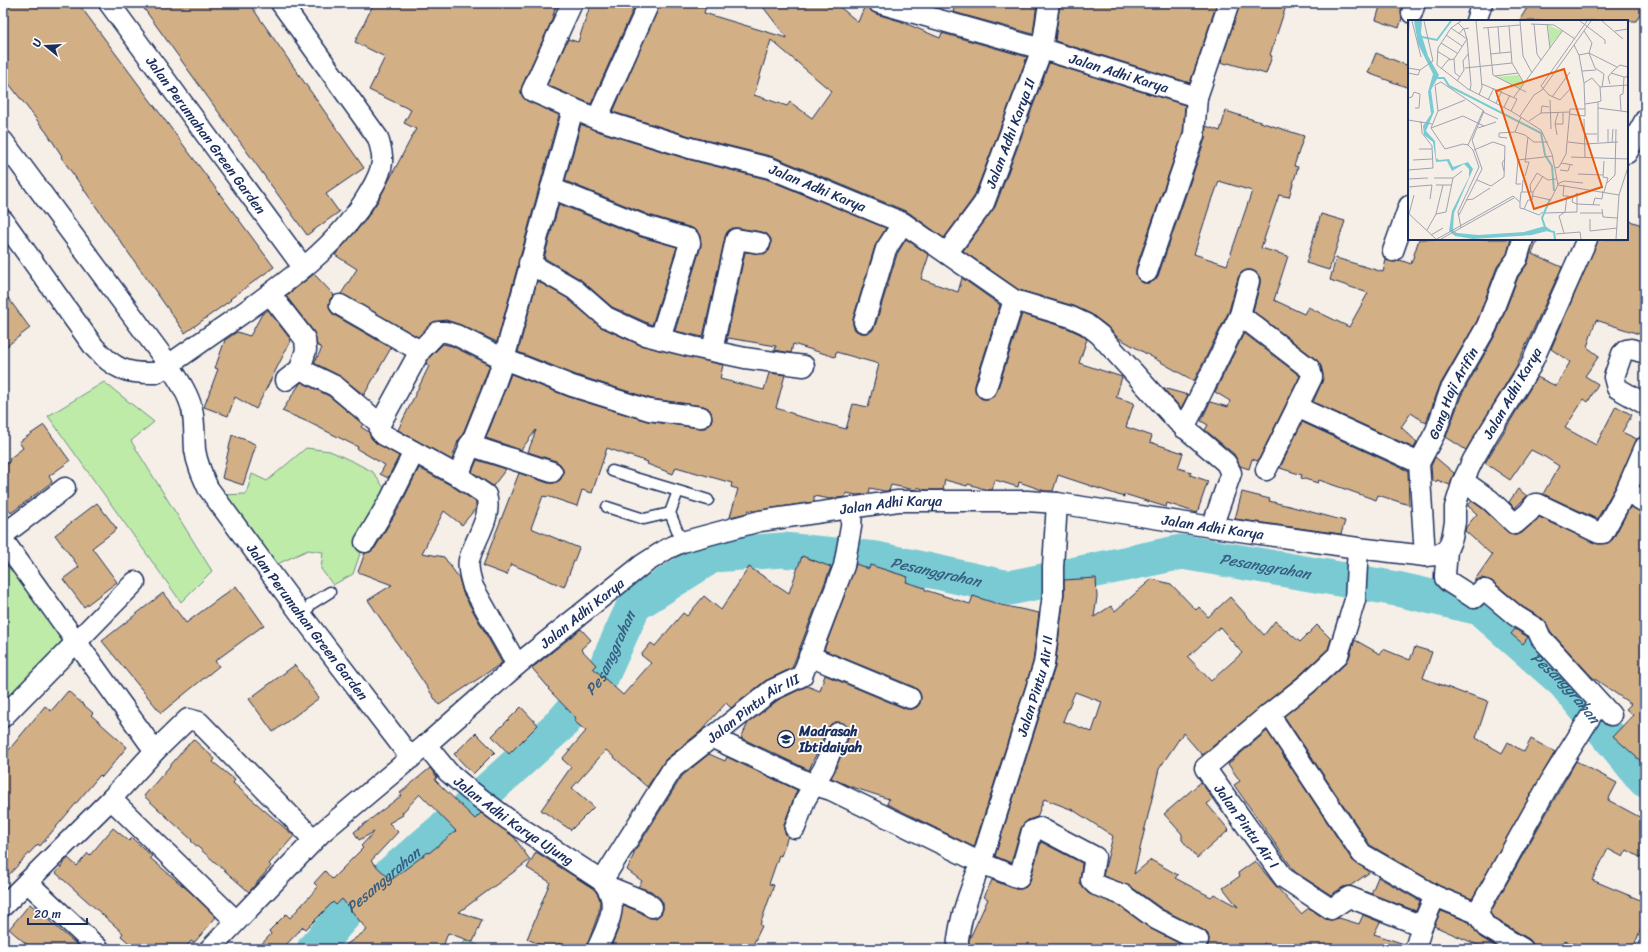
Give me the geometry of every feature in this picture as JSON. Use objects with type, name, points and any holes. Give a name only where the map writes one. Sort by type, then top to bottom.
[{"type":"street","name":"Jalan Perumahan Green Garden","points":[[109,3],[303,267]]},
{"type":"street","points":[[3,220],[94,346],[107,361],[121,369],[139,374],[156,373],[270,294],[332,241],[362,206],[379,175],[382,161],[382,149],[378,138],[281,3]]},
{"type":"street","name":"Jalan Adhi Karya","points":[[572,3],[532,91],[597,119],[690,148],[770,168],[903,223],[1014,300],[1071,316],[1086,324],[1100,335],[1184,428],[1226,463],[1231,472],[1212,527]]},
{"type":"street","points":[[597,119],[649,3]]},
{"type":"street","name":"Jalan Adhi Karya","points":[[879,3],[906,7],[1197,97]]},
{"type":"street","name":"Jalan Adhi Karya II","points":[[947,253],[984,203],[1042,49],[1049,3]]},
{"type":"street","points":[[1147,272],[1194,135],[1197,97],[1229,3]]},
{"type":"street","points":[[1476,20],[1482,3]]},
{"type":"street","points":[[458,476],[504,359],[529,263],[573,109]]},
{"type":"street","points":[[1628,151],[1645,120]]},
{"type":"street","name":"Jalan Perumahan Green Garden","points":[[3,141],[169,365],[184,389],[191,408],[195,430],[195,450],[200,472],[208,488],[303,617],[411,758]]},
{"type":"street","points":[[551,188],[645,226],[689,239],[690,243],[660,339]]},
{"type":"street","points":[[1393,251],[1408,209]]},
{"type":"street","points":[[864,322],[886,249],[903,223]]},
{"type":"street","points":[[712,351],[736,239],[760,243]]},
{"type":"street","name":"Gang Haji Arifin","points":[[1419,463],[1436,431],[1450,391],[1487,326],[1508,271],[1517,259],[1523,240]]},
{"type":"street","name":"Jalan Adhi Karya","points":[[1477,913],[1576,738],[1603,708],[1541,638],[1537,629],[1516,616],[1485,590],[1482,590],[1474,598],[1445,578],[1447,550],[1452,538],[1455,522],[1455,507],[1458,494],[1473,460],[1530,367],[1587,240]]},
{"type":"street","points":[[529,263],[574,289],[606,317],[645,335],[745,358],[804,366]]},
{"type":"street","points":[[1184,428],[1240,315],[1249,281]]},
{"type":"street","points":[[270,294],[305,339],[306,350],[293,374],[335,386],[380,424]]},
{"type":"street","points":[[986,388],[1014,300]]},
{"type":"street","points":[[340,305],[420,351]]},
{"type":"street","points":[[1240,315],[1310,369],[1312,377],[1266,470]]},
{"type":"street","points":[[517,665],[473,588],[469,574],[469,561],[488,510],[486,495],[458,476],[384,435],[380,431],[380,424],[420,351],[438,332],[456,335],[504,359],[572,386],[649,410],[701,417]]},
{"type":"street","points":[[1645,353],[1631,349],[1626,350],[1622,354],[1614,377],[1617,388],[1645,404]]},
{"type":"street","points":[[1297,406],[1419,463],[1425,556]]},
{"type":"street","points":[[470,445],[552,472]]},
{"type":"street","points":[[1464,481],[1490,500],[1515,524],[1529,512],[1535,504],[1538,504],[1599,533],[1603,533],[1626,491],[1645,447]]},
{"type":"street","points":[[365,542],[391,498],[414,452]]},
{"type":"street","points":[[3,535],[66,488]]},
{"type":"street","points":[[1626,491],[1645,502]]},
{"type":"street","name":"Jalan Adhi Karya","points":[[411,758],[517,665],[642,565],[667,549],[682,542],[760,521],[851,518],[898,501],[1027,501],[1058,503],[1212,527],[1425,556],[1437,555],[1447,550]]},
{"type":"street","name":"Jalan Pintu Air II","points":[[957,949],[960,929],[971,887],[981,863],[1044,664],[1053,594],[1053,567],[1058,503]]},
{"type":"street","name":"Jalan Pintu Air III","points":[[605,884],[673,768],[772,690],[802,676],[844,566],[851,518]]},
{"type":"street","points":[[3,540],[11,565],[77,642],[155,751]]},
{"type":"street","name":"Jalan Pintu Air I","points":[[1358,548],[1355,600],[1338,655],[1307,684],[1205,768],[1284,878],[1330,909],[1349,897],[1422,926]]},
{"type":"street","points":[[3,717],[135,582]]},
{"type":"street","points":[[809,656],[910,698]]},
{"type":"street","points":[[1269,714],[1362,854],[1435,896],[1477,913],[1486,927],[1523,949]]},
{"type":"street","points":[[3,906],[111,799],[185,721],[191,719],[200,722],[314,840]]},
{"type":"street","points":[[794,828],[813,784],[824,768],[838,733]]},
{"type":"street","points":[[711,737],[813,784],[831,790],[981,863],[1019,878],[1032,831],[1040,828],[1095,857],[1091,880],[1096,884],[1123,895],[1156,919],[1198,940]]},
{"type":"street","name":"Jalan Adhi Karya Ujung","points":[[426,745],[448,772],[509,820],[605,884],[646,902],[652,907]]},
{"type":"street","points":[[210,949],[314,840],[411,758]]},
{"type":"street","points":[[111,799],[236,921]]},
{"type":"street","points":[[27,882],[99,949]]},
{"type":"street","points":[[597,949],[611,920],[612,904],[605,884]]},
{"type":"street","points":[[1415,949],[1422,926],[1435,896]]},
{"type":"lane","points":[[612,471],[708,500]]},
{"type":"lane","points":[[678,491],[670,513],[682,542]]},
{"type":"lane","points":[[607,508],[644,519],[670,513]]},
{"type":"lane","points":[[303,617],[311,604],[330,592]]},
{"type":"green space","points":[[104,382],[154,422],[131,441],[212,571],[181,602],[48,416]]},
{"type":"green space","points":[[306,448],[330,451],[373,472],[391,498],[368,530],[353,574],[333,585],[321,569],[323,552],[308,550],[275,565],[221,495],[246,494],[252,474],[267,481]]},
{"type":"green space","points":[[10,565],[67,636],[3,704],[3,568]]},
{"type":"green space","points":[[466,940],[487,949],[458,949]]},
{"type":"building","points":[[3,3],[78,3],[274,267],[185,333],[61,157],[62,156],[47,133],[3,76]]},
{"type":"building","points":[[140,3],[249,3],[364,168],[326,194],[339,212],[307,235]]},
{"type":"building","points":[[374,3],[557,3],[551,22],[522,86],[521,92],[527,101],[559,115],[497,342],[461,325],[446,320],[433,322],[418,337],[341,294],[357,269],[335,255],[364,222],[378,201],[416,129],[404,123],[411,110],[369,90],[385,57],[355,42]]},
{"type":"building","points":[[591,3],[636,3],[591,104],[547,85],[568,39],[578,42]]},
{"type":"building","points":[[660,3],[707,3],[704,13],[787,38],[760,3],[835,3],[858,22],[866,3],[868,3],[871,11],[876,14],[900,21],[940,38],[942,33],[1027,57],[974,197],[944,238],[908,212],[774,157],[693,137],[613,112]],"holes":[[[771,40],[831,91],[812,118],[790,102],[787,106],[754,95]]]},
{"type":"building","points":[[956,3],[1037,3],[1033,34],[953,12]]},
{"type":"building","points":[[1060,3],[1217,3],[1190,83],[1055,41]]},
{"type":"building","points":[[1240,3],[1287,3],[1270,55],[1272,56],[1266,74],[1221,62]]},
{"type":"building","points":[[1381,3],[1401,9],[1402,18],[1399,28],[1376,20]]},
{"type":"building","points":[[1530,3],[1645,3],[1636,21],[1520,20]]},
{"type":"building","points":[[1376,53],[1408,66],[1408,88],[1368,73]]},
{"type":"building","points":[[1049,63],[1185,105],[1183,133],[1136,268],[1136,275],[1143,283],[1150,283],[1158,276],[1205,139],[1206,126],[1220,131],[1226,111],[1304,136],[1294,166],[1298,167],[1289,197],[1279,195],[1261,248],[1288,256],[1274,300],[1304,314],[1308,307],[1349,327],[1368,293],[1330,280],[1336,258],[1383,272],[1386,260],[1395,262],[1400,260],[1411,264],[1419,240],[1511,240],[1507,254],[1497,267],[1477,321],[1440,385],[1426,423],[1411,413],[1401,427],[1417,442],[1414,448],[1313,402],[1322,382],[1323,374],[1321,366],[1317,360],[1253,311],[1260,284],[1260,278],[1257,273],[1252,270],[1246,270],[1241,273],[1238,278],[1229,311],[1194,381],[1117,337],[1107,326],[1091,314],[1074,306],[1019,290],[963,251],[995,207]],"holes":[[[1219,181],[1252,191],[1227,265],[1194,254]]]},
{"type":"building","points":[[581,124],[594,130],[687,159],[766,179],[886,228],[875,246],[853,319],[855,330],[860,333],[872,331],[875,326],[897,254],[906,239],[929,255],[921,279],[958,292],[962,278],[1000,305],[975,385],[977,395],[982,399],[989,399],[994,396],[997,391],[1022,314],[1067,328],[1080,334],[1087,339],[1079,363],[1122,377],[1116,397],[1134,403],[1126,427],[1152,436],[1150,442],[1183,453],[1178,468],[1191,472],[1190,475],[1208,481],[1197,513],[1167,503],[1166,507],[1124,494],[1124,497],[1058,475],[1053,491],[1045,491],[1019,482],[1018,487],[995,480],[992,490],[988,490],[968,484],[967,486],[945,480],[943,490],[926,490],[917,487],[917,490],[915,490],[891,485],[889,491],[870,488],[869,494],[857,495],[846,493],[845,497],[830,499],[814,496],[814,502],[754,511],[748,510],[747,513],[730,517],[738,489],[731,487],[732,483],[676,467],[673,474],[647,464],[648,462],[607,448],[592,493],[582,490],[577,506],[543,496],[531,528],[579,548],[564,587],[511,564],[507,575],[483,566],[519,473],[548,483],[554,483],[560,480],[563,475],[563,469],[556,461],[528,452],[536,430],[521,450],[486,438],[511,374],[569,397],[647,421],[705,428],[710,424],[712,419],[711,412],[708,408],[703,406],[652,399],[576,375],[518,352],[537,281],[567,298],[601,327],[640,345],[723,365],[720,379],[764,390],[769,373],[785,375],[776,408],[794,415],[846,429],[853,404],[868,407],[879,364],[836,352],[835,357],[793,344],[791,353],[775,350],[776,346],[728,338],[726,342],[745,252],[764,254],[769,251],[771,245],[771,239],[767,234],[738,228],[732,228],[728,231],[725,237],[703,337],[675,331],[701,246],[700,236],[697,231],[692,228],[649,215],[565,181]]},
{"type":"building","points":[[559,204],[641,237],[677,247],[652,325],[612,307],[580,279],[544,258]]},
{"type":"building","points":[[1321,214],[1345,221],[1329,270],[1306,263]]},
{"type":"building","points":[[1628,220],[1645,226],[1645,336],[1596,320],[1587,347],[1599,356],[1585,376],[1598,384],[1588,402],[1584,399],[1565,428],[1596,445],[1616,406],[1632,415],[1622,432],[1637,439],[1616,486],[1597,519],[1543,494],[1559,466],[1531,450],[1510,480],[1485,463],[1537,377],[1556,386],[1570,362],[1551,349],[1598,240],[1628,240]]},
{"type":"building","points":[[1534,240],[1538,240],[1532,254],[1562,267],[1516,367],[1466,450],[1446,437],[1461,396],[1497,332],[1518,277],[1528,263]]},
{"type":"building","points":[[314,274],[334,295],[330,299],[329,305],[330,310],[334,315],[391,348],[364,395],[340,376],[314,363],[322,348],[317,345],[314,332],[286,296]]},
{"type":"building","points":[[3,291],[30,328],[3,349]]},
{"type":"building","points":[[268,310],[291,340],[256,409],[235,397],[228,416],[204,407],[218,369],[215,368],[225,340],[237,332],[250,336],[262,314]]},
{"type":"building","points":[[1244,333],[1300,376],[1258,461],[1252,459],[1249,469],[1240,466],[1234,454],[1205,430],[1208,425],[1201,421],[1210,402],[1228,407],[1230,401],[1215,392]]},
{"type":"building","points":[[443,344],[452,346],[490,365],[462,436],[458,441],[452,460],[398,430],[429,366],[426,364],[429,358]]},
{"type":"building","points":[[301,382],[329,396],[363,424],[361,427],[369,432],[370,436],[376,443],[399,456],[388,478],[380,474],[385,465],[357,449],[358,447],[282,411]]},
{"type":"building","points":[[1163,388],[1188,395],[1181,408]]},
{"type":"building","points":[[1302,422],[1408,471],[1409,505],[1378,495],[1376,500],[1319,480],[1318,483],[1301,478],[1302,475],[1280,468]]},
{"type":"building","points":[[44,425],[70,461],[49,476],[52,482],[11,513],[3,501],[3,466],[23,448],[19,442]]},
{"type":"building","points":[[232,435],[256,445],[243,485],[222,478]]},
{"type":"building","points":[[1435,457],[1454,473],[1450,485],[1437,480],[1436,482],[1432,480],[1431,466]]},
{"type":"building","points":[[477,460],[506,469],[493,486],[472,472]]},
{"type":"building","points":[[419,468],[452,486],[476,502],[476,508],[462,525],[444,511],[422,553],[444,557],[459,578],[463,593],[502,663],[439,705],[368,600],[392,585],[358,572],[365,553],[370,552],[375,548],[401,504]]},
{"type":"building","points":[[1518,489],[1527,496],[1515,508],[1509,502]]},
{"type":"building","points":[[1242,492],[1270,499],[1269,501],[1345,521],[1341,534],[1235,519]]},
{"type":"building","points":[[1472,501],[1512,535],[1522,533],[1539,517],[1599,544],[1608,543],[1613,539],[1630,507],[1645,513],[1645,765],[1613,736],[1633,715],[1626,709],[1631,704],[1592,677],[1551,632],[1543,619],[1523,607],[1492,581],[1482,578],[1474,581],[1492,555],[1465,531],[1466,527],[1477,514],[1468,506]]},
{"type":"building","points":[[97,503],[117,529],[92,548],[117,582],[84,607],[63,579],[79,567],[55,535]]},
{"type":"building","points":[[802,556],[831,567],[792,668],[765,681],[731,708],[726,703],[701,731],[666,759],[647,787],[606,750],[572,788],[594,807],[571,830],[541,810],[571,767],[562,759],[586,731],[574,721],[576,718],[548,689],[549,688],[532,668],[581,629],[591,640],[581,649],[596,665],[593,668],[623,695],[651,663],[641,655],[651,643],[655,646],[683,613],[687,616],[704,596],[721,610],[749,567],[789,593]]},
{"type":"building","points":[[856,564],[869,569],[870,565],[908,577],[906,582],[925,588],[925,590],[970,604],[973,596],[1001,605],[1039,613],[1033,662],[974,847],[887,804],[889,799],[849,786],[831,778],[849,737],[847,726],[843,723],[836,722],[831,724],[828,728],[809,770],[741,738],[748,723],[778,700],[807,686],[820,691],[825,675],[906,709],[917,707],[920,703],[921,696],[919,691],[914,687],[824,650]]},
{"type":"building","points":[[1096,578],[1097,597],[1094,617],[1111,606],[1115,611],[1152,579],[1171,584],[1196,610],[1199,607],[1208,617],[1230,597],[1264,635],[1275,621],[1300,642],[1317,625],[1331,639],[1328,649],[1300,675],[1202,755],[1183,733],[1159,769],[1134,874],[1151,860],[1178,875],[1175,878],[1211,897],[1214,894],[1238,907],[1223,888],[1240,876],[1238,873],[1255,861],[1301,914],[1309,908],[1325,919],[1331,920],[1339,918],[1359,924],[1363,915],[1380,922],[1374,934],[1404,944],[1404,949],[1274,949],[1264,943],[1261,949],[1205,949],[1208,945],[1209,939],[1208,934],[1203,930],[1162,909],[1130,886],[1103,876],[1113,836],[1073,810],[1044,799],[1037,817],[1028,820],[1021,828],[1011,863],[995,856],[1055,667],[1064,595],[1064,580]],"holes":[[[1220,627],[1242,653],[1211,681],[1188,657]],[[1075,692],[1102,702],[1092,732],[1063,721]]]},
{"type":"building","points":[[236,586],[264,625],[215,661],[219,666],[161,713],[102,641],[163,593],[186,623]]},
{"type":"building","points":[[1515,629],[1528,637],[1523,644],[1511,634]]},
{"type":"building","points":[[1355,640],[1380,654],[1383,649],[1410,660],[1415,647],[1432,652],[1423,678],[1488,701],[1476,738],[1502,753],[1508,742],[1524,752],[1531,739],[1555,752],[1472,899],[1440,886],[1370,845],[1284,716],[1315,692],[1346,663]]},
{"type":"building","points":[[295,665],[319,698],[273,732],[249,699]]},
{"type":"building","points":[[68,691],[93,713],[91,715],[127,747],[102,777],[100,775],[40,846],[38,844],[3,881],[3,757],[45,706],[51,711]]},
{"type":"building","points":[[521,707],[538,725],[509,754],[492,736]]},
{"type":"building","points":[[1267,731],[1352,860],[1370,872],[1350,886],[1343,887],[1331,895],[1295,872],[1234,785],[1240,781],[1228,764]]},
{"type":"building","points":[[476,733],[495,752],[473,774],[454,754]]},
{"type":"building","points":[[193,739],[215,759],[213,762],[235,780],[233,783],[294,836],[269,864],[271,866],[249,892],[191,841],[192,840],[144,796]]},
{"type":"building","points":[[709,754],[725,761],[727,757],[797,790],[784,824],[784,830],[788,836],[781,856],[779,855],[769,884],[774,885],[760,925],[762,926],[751,949],[610,949],[619,927],[623,905],[650,918],[656,918],[661,914],[663,903],[660,898],[651,891],[638,887],[642,881],[627,870],[633,854],[682,776]]},
{"type":"building","points":[[1576,761],[1617,783],[1608,800],[1645,820],[1645,860],[1627,850],[1623,857],[1608,849],[1592,880],[1645,902],[1645,918],[1633,949],[1593,949],[1564,941],[1559,949],[1534,949],[1533,944],[1529,939],[1494,918],[1490,913]]},
{"type":"building","points":[[430,768],[437,777],[435,780],[475,819],[481,813],[514,837],[530,860],[459,912],[482,920],[473,942],[448,933],[442,949],[340,949],[367,930],[342,899],[336,905],[333,902],[306,929],[303,927],[282,949],[257,949],[271,934],[269,931],[286,914],[290,918],[318,887],[314,883],[325,871],[332,879],[363,848],[361,846],[374,832],[359,840],[354,832],[402,795],[400,793]],"holes":[[[420,794],[456,831],[429,853],[428,852],[391,880],[371,861],[398,832],[389,823],[403,815],[402,813]]]},
{"type":"building","points":[[1201,782],[1213,799],[1207,804],[1229,830],[1197,858],[1182,840],[1182,834],[1164,814]]},
{"type":"building","points":[[113,828],[129,841],[132,838],[152,856],[150,858],[189,891],[216,917],[194,943],[191,941],[184,949],[136,949],[121,936],[123,933],[56,873],[68,858],[77,866],[88,853],[90,855]]},
{"type":"building","points":[[1041,842],[1082,863],[1080,883],[1088,893],[1118,905],[1151,929],[1190,949],[969,949],[969,940],[988,899],[984,897],[992,880],[1015,889],[1026,887],[1030,881]]},
{"type":"building","points":[[536,852],[594,889],[598,895],[600,900],[599,912],[586,949],[572,949],[558,943],[556,949],[551,949],[527,939],[550,882],[527,868]]},
{"type":"building","points":[[1378,877],[1420,901],[1416,911],[1371,894]]},
{"type":"building","points":[[30,904],[82,949],[32,949],[9,929]]},
{"type":"building","points":[[1441,911],[1469,922],[1480,937],[1500,949],[1487,949],[1434,926]]},
{"type":"waterway","name":"Pesanggrahan","points":[[314,949],[348,910],[467,809],[561,724],[601,678],[634,605],[713,555],[783,550],[877,559],[1009,588],[1182,552],[1397,589],[1480,608],[1565,683],[1645,780]]},
{"type":"place","name":"Madrasah Ibtidaiyah","points":[[786,739]]}]
